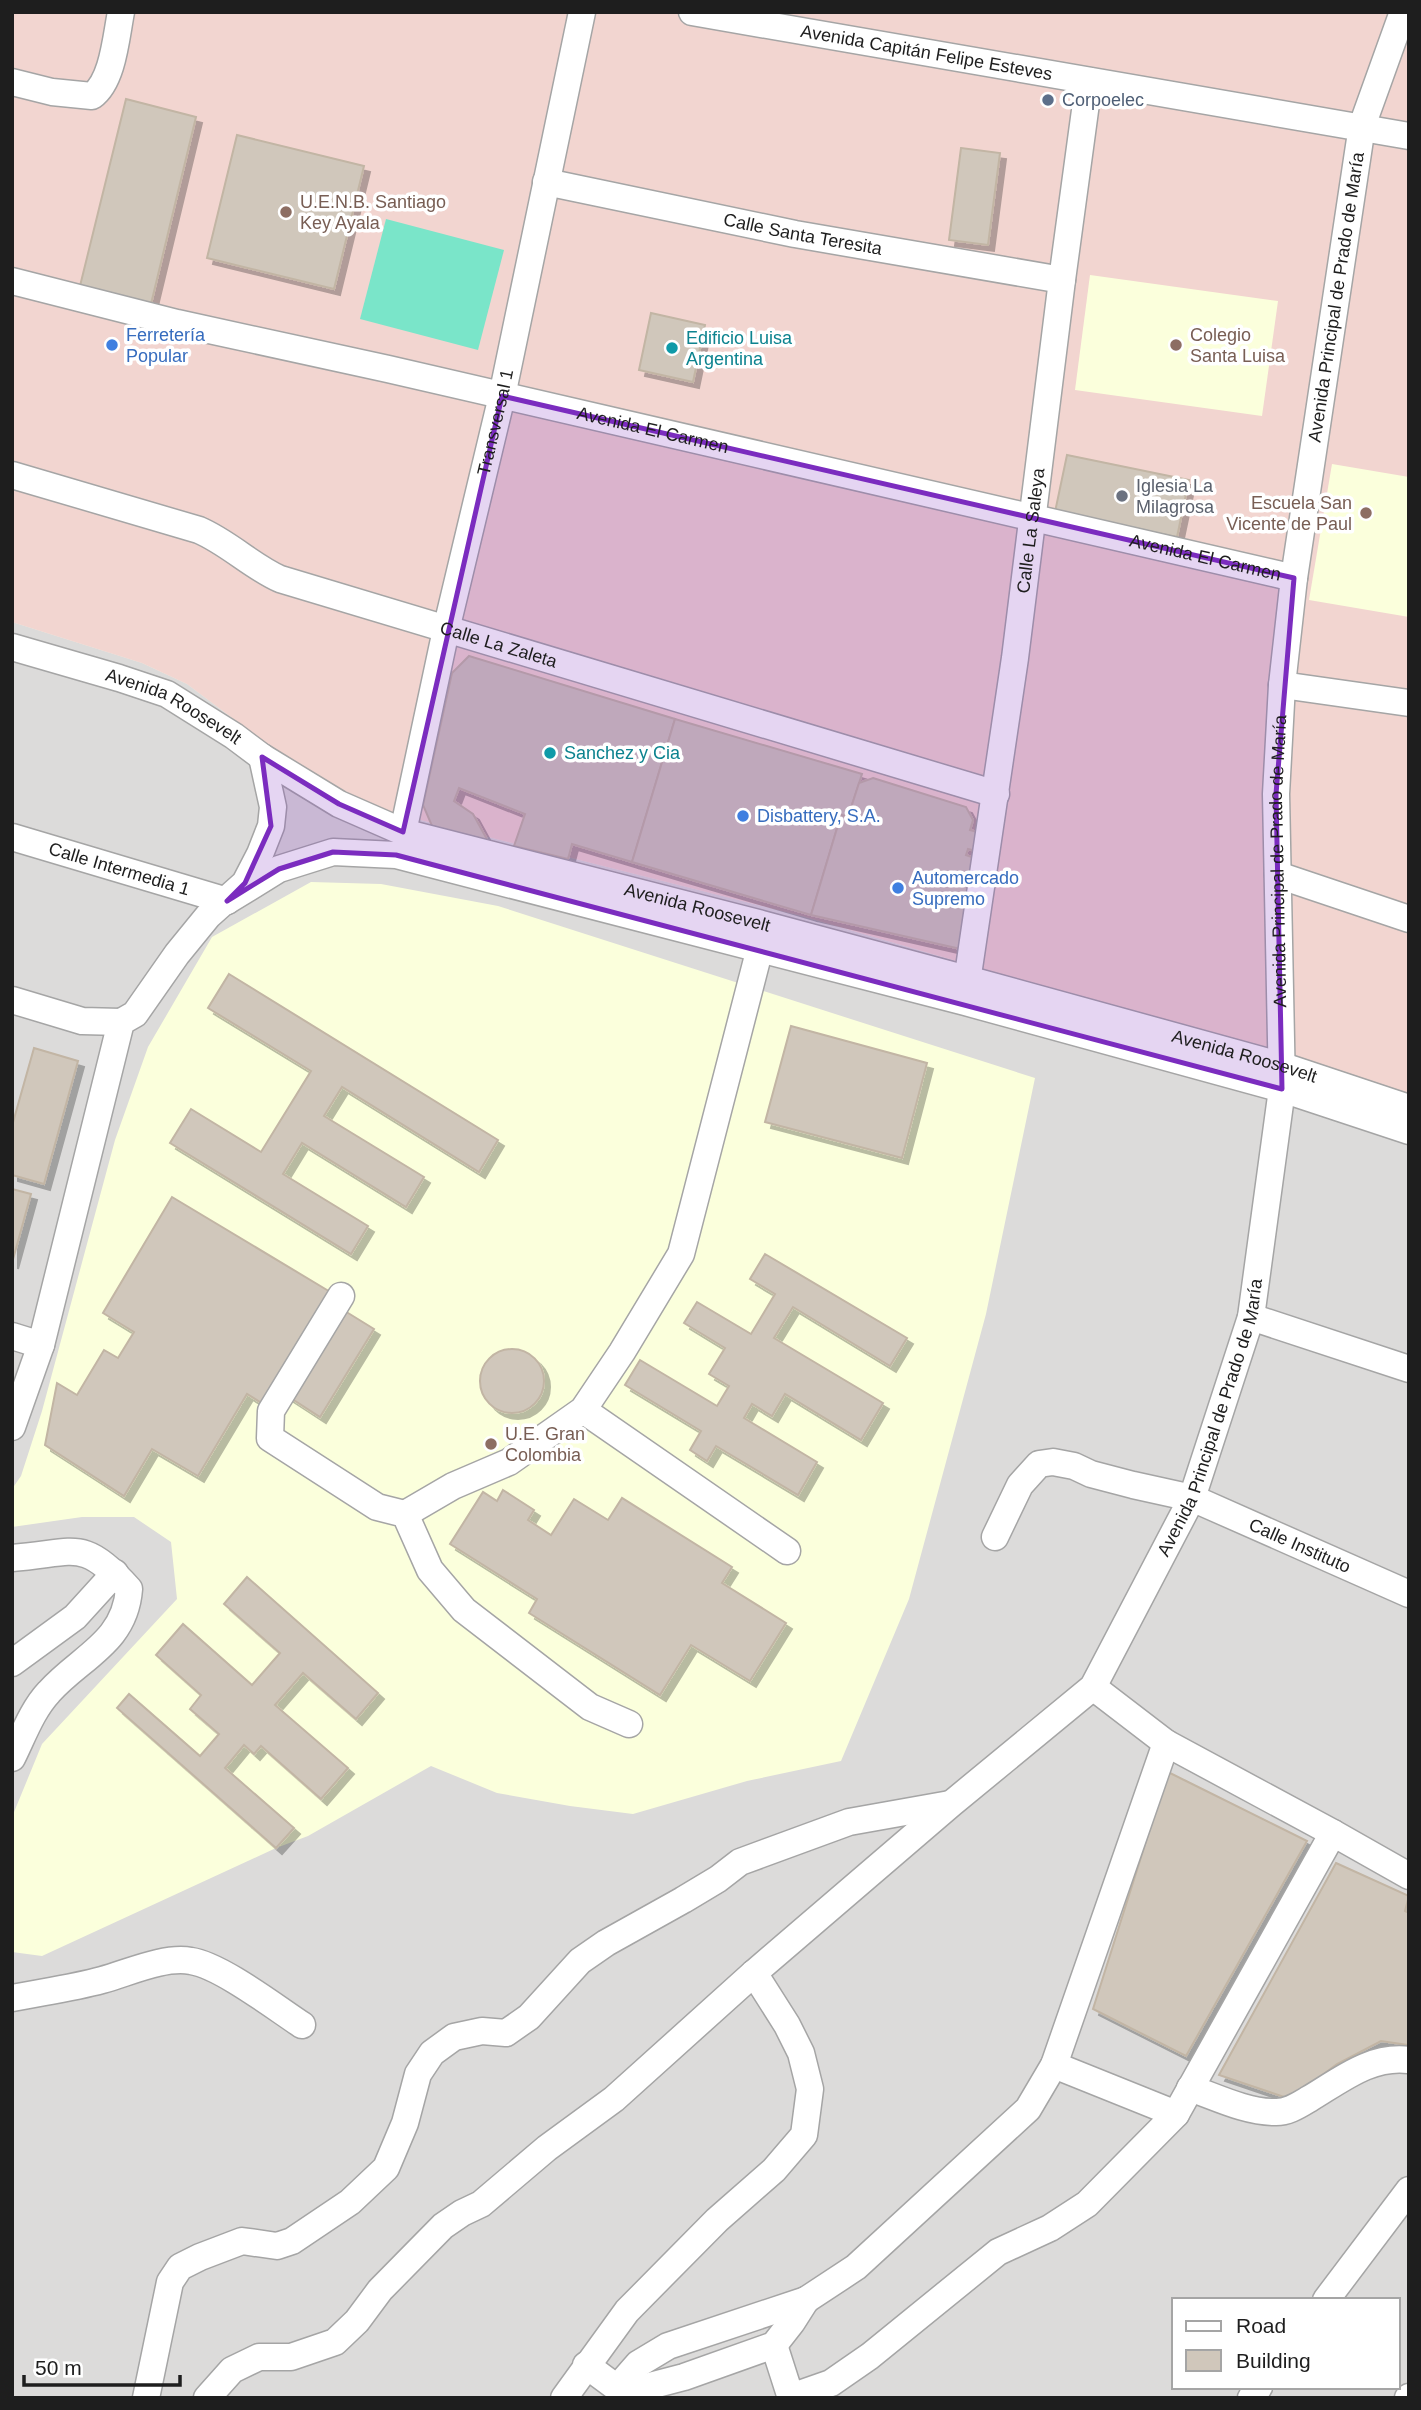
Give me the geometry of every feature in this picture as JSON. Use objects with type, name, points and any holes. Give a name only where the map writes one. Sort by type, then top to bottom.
[{"type":"street","points":[[12,82],[60,93],[92,96],[106,79],[121,12]]},
{"type":"street","name":"Transversal 1","points":[[403,832],[446,630],[502,396],[582,12]]},
{"type":"street","name":"Avenida Capitán Felipe Esteves","points":[[692,12],[751,17],[1089,81],[1409,135]]},
{"type":"street","points":[[1403,12],[1409,15]]},
{"type":"street","name":"Avenida Principal de Prado de María","points":[[1093,1687],[1192,1498],[1251,1317],[1282,1077],[1276,794],[1282,685],[1294,578],[1362,126],[1403,12]]},
{"type":"street","name":"Calle La Saleya","points":[[966,991],[996,794],[1089,81]]},
{"type":"street","name":"Calle Santa Teresita","points":[[546,182],[795,234],[1062,280]]},
{"type":"street","name":"Avenida El Carmen","points":[[12,281],[177,323],[388,369],[1294,578]]},
{"type":"street","name":"Calle La Zaleta","points":[[12,475],[199,530],[227,544],[256,566],[280,579],[996,794]]},
{"type":"street","name":"Avenida Roosevelt","points":[[12,647],[167,694],[339,804],[403,832],[762,924],[966,991],[1282,1077],[1409,1108]]},
{"type":"street","points":[[1282,685],[1409,703]]},
{"type":"street","points":[[12,1000],[82,1021],[121,1022],[135,1014],[201,925],[245,883],[260,854],[271,826],[273,807],[262,757]]},
{"type":"street","name":"Calle Intermedia 1","points":[[12,837],[227,901]]},
{"type":"street","name":"Avenida Roosevelt","points":[[227,901],[279,869],[333,852],[396,855],[760,948],[966,991]]},
{"type":"street","points":[[1278,874],[1409,919]]},
{"type":"street","points":[[341,1296],[271,1411],[270,1438],[377,1507],[405,1514],[453,1486],[509,1462],[583,1410],[622,1352],[681,1254],[760,948]]},
{"type":"street","points":[[12,1427],[41,1345],[121,1022]]},
{"type":"street","name":"Avenida Roosevelt","points":[[1282,1077],[1409,1131]]},
{"type":"street","points":[[1251,1317],[1409,1369]]},
{"type":"street","points":[[12,1336],[41,1345]]},
{"type":"street","points":[[583,1410],[788,1551]]},
{"type":"street","name":"Calle Instituto","points":[[995,1537],[1020,1485],[1039,1464],[1053,1462],[1133,1485],[1192,1498],[1409,1594]]},
{"type":"street","points":[[405,1514],[430,1570],[464,1610],[590,1707],[629,1724]]},
{"type":"street","points":[[12,1558],[76,1550],[97,1558],[129,1589],[128,1608],[105,1643],[49,1692],[32,1717],[12,1758]]},
{"type":"street","points":[[12,1663],[75,1617],[115,1573]]},
{"type":"street","points":[[207,2398],[232,2370],[259,2357],[290,2357],[335,2342],[357,2321],[380,2290],[443,2226],[481,2204],[547,2148],[614,2099],[754,1973],[951,1804],[1093,1687],[1166,1743],[1333,1832],[1409,1877]]},
{"type":"street","points":[[617,2388],[638,2364],[668,2346],[806,2300],[856,2267],[1028,2109],[1054,2065],[1166,1743]]},
{"type":"street","points":[[146,2398],[170,2282],[180,2267],[242,2241],[277,2246],[292,2241],[350,2202],[386,2168],[405,2123],[418,2074],[432,2053],[454,2037],[482,2031],[506,2033],[529,2017],[580,1961],[606,1943],[718,1879],[740,1862],[849,1822],[951,1804]]},
{"type":"street","points":[[774,2345],[791,2397],[831,2383],[870,2356],[998,2252],[1050,2228],[1087,2204],[1175,2114],[1333,1832]]},
{"type":"street","points":[[12,1998],[101,1980],[133,1969],[190,1960],[213,1968],[302,2025]]},
{"type":"street","points":[[564,2398],[627,2311],[717,2220],[774,2170],[804,2135],[810,2089],[801,2053],[787,2025],[754,1973]]},
{"type":"street","points":[[1190,2088],[1250,2108],[1276,2113],[1293,2108],[1365,2065],[1393,2058],[1409,2060]]},
{"type":"street","points":[[1054,2065],[1175,2114]]},
{"type":"street","points":[[1328,2298],[1409,2190]]},
{"type":"street","points":[[586,2365],[617,2388],[642,2388],[684,2377],[774,2345],[806,2300]]},
{"type":"highlighted area","points":[[502,396],[1294,578],[1276,794],[1282,1089],[396,855],[333,852],[279,869],[227,901],[245,883],[271,826],[262,757],[339,804],[403,832]]},
{"type":"shaded area","points":[[12,12],[1409,12],[1409,1096],[1347,1075],[802,916],[369,807],[303,771],[187,684],[142,663],[12,622]]},
{"type":"shaded area","name":"Colegio Santa Luisa","points":[[1090,275],[1278,301],[1262,416],[1075,390]]},
{"type":"shaded area","name":"Escuela San Vicente de Paul","points":[[1332,464],[1409,477],[1409,617],[1309,600]]},
{"type":"shaded area","points":[[12,622],[142,663],[187,684],[303,771],[369,807],[802,916],[1347,1075],[1409,1096],[1409,2398],[12,2398]]},
{"type":"shaded area","name":"U.E. Gran Colombia","points":[[311,882],[381,884],[498,906],[1035,1078],[986,1314],[909,1599],[841,1761],[747,1781],[633,1814],[497,1793],[431,1766],[308,1836],[276,1848],[42,1956],[12,1952],[12,1817],[42,1744],[177,1599],[171,1542],[134,1517],[82,1517],[12,1527],[12,1489],[21,1476],[42,1411],[115,1140],[148,1047],[212,937]]},
{"type":"green space","points":[[386,219],[504,250],[478,350],[360,319]]},
{"type":"building","points":[[126,99],[196,117],[151,304],[80,286]]},
{"type":"building","name":"U.E.N.B. Santiago Key Ayala","points":[[237,135],[364,166],[334,289],[207,258]]},
{"type":"building","points":[[961,148],[1000,153],[988,245],[949,240]]},
{"type":"building","name":"Edificio Luisa Argentina","points":[[651,313],[705,325],[693,382],[639,370]]},
{"type":"building","name":"Iglesia La Milagrosa","points":[[1067,455],[1189,480],[1177,537],[1055,512]]},
{"type":"building","name":"Sanchez y Cia","points":[[469,656],[675,719],[632,862],[572,844],[568,859],[514,846],[525,814],[459,788],[454,801],[473,814],[489,843],[432,826],[423,805],[452,673]]},
{"type":"building","name":"Disbattery, S.A.","points":[[675,719],[862,774],[848,817],[841,815],[811,915],[632,862]]},
{"type":"building","name":"Automercado Supremo","points":[[873,778],[966,807],[973,820],[970,830],[981,833],[976,851],[968,849],[966,855],[981,860],[965,950],[811,915],[841,815],[848,817],[859,783]]},
{"type":"building","points":[[229,974],[498,1140],[479,1172],[342,1087],[324,1116],[424,1177],[406,1207],[302,1143],[283,1174],[368,1226],[351,1254],[170,1143],[191,1109],[261,1152],[311,1071],[208,1008]]},
{"type":"building","points":[[791,1026],[927,1063],[902,1158],[765,1122]]},
{"type":"building","points":[[34,1048],[78,1061],[44,1184],[12,1175],[12,1126]]},
{"type":"building","points":[[12,1189],[31,1194],[12,1263]]},
{"type":"building","points":[[172,1197],[332,1293],[265,1405],[247,1394],[198,1476],[152,1449],[124,1496],[45,1445],[57,1383],[77,1395],[104,1350],[118,1358],[134,1332],[103,1313]]},
{"type":"building","points":[[765,1254],[907,1338],[890,1366],[793,1307],[774,1338],[883,1403],[861,1440],[785,1394],[772,1416],[752,1404],[744,1418],[817,1462],[798,1495],[716,1446],[707,1461],[690,1450],[701,1431],[625,1385],[640,1360],[717,1406],[729,1386],[709,1374],[725,1348],[684,1323],[697,1302],[751,1334],[775,1294],[750,1279]]},
{"type":"building","points":[[340,1308],[374,1329],[320,1417],[286,1395]]},
{"type":"building","points":[[506,1349],[518,1349],[535,1358],[542,1369],[542,1393],[535,1404],[518,1413],[506,1413],[494,1408],[485,1399],[480,1387],[480,1375],[485,1363],[494,1354]]},
{"type":"building","points":[[503,1490],[534,1510],[528,1520],[551,1535],[574,1499],[608,1520],[622,1498],[732,1567],[722,1583],[786,1623],[750,1681],[691,1645],[660,1695],[529,1613],[537,1599],[450,1544],[483,1492],[497,1501]]},
{"type":"building","points":[[247,1577],[378,1693],[356,1719],[303,1673],[275,1705],[348,1768],[321,1799],[261,1746],[254,1754],[244,1745],[225,1768],[294,1828],[276,1848],[117,1708],[129,1694],[200,1756],[219,1734],[190,1709],[201,1695],[156,1655],[183,1624],[252,1685],[280,1653],[224,1604]]},
{"type":"building","points":[[1168,1772],[1307,1841],[1186,2056],[1093,2009]]},
{"type":"building","points":[[1336,1863],[1409,1896],[1405,1911],[1409,1913],[1408,2045],[1381,2041],[1337,2064],[1290,2099],[1219,2075]]},
{"type":"place","name":"Corpoelec","points":[[1048,100]]},
{"type":"place","name":"U.E.N.B. Santiago Key Ayala","points":[[286,212]]},
{"type":"place","name":"Ferretería Popular","points":[[112,345]]},
{"type":"place","name":"Colegio Santa Luisa","points":[[1176,345]]},
{"type":"place","name":"Edificio Luisa Argentina","points":[[672,348]]},
{"type":"place","name":"Iglesia La Milagrosa","points":[[1122,496]]},
{"type":"place","name":"Escuela San Vicente de Paul","points":[[1366,513]]},
{"type":"place","name":"Sanchez y Cia","points":[[550,753]]},
{"type":"place","name":"Disbattery, S.A.","points":[[743,816]]},
{"type":"place","name":"Automercado Supremo","points":[[898,888]]},
{"type":"place","name":"U.E. Gran Colombia","points":[[491,1444]]}]
